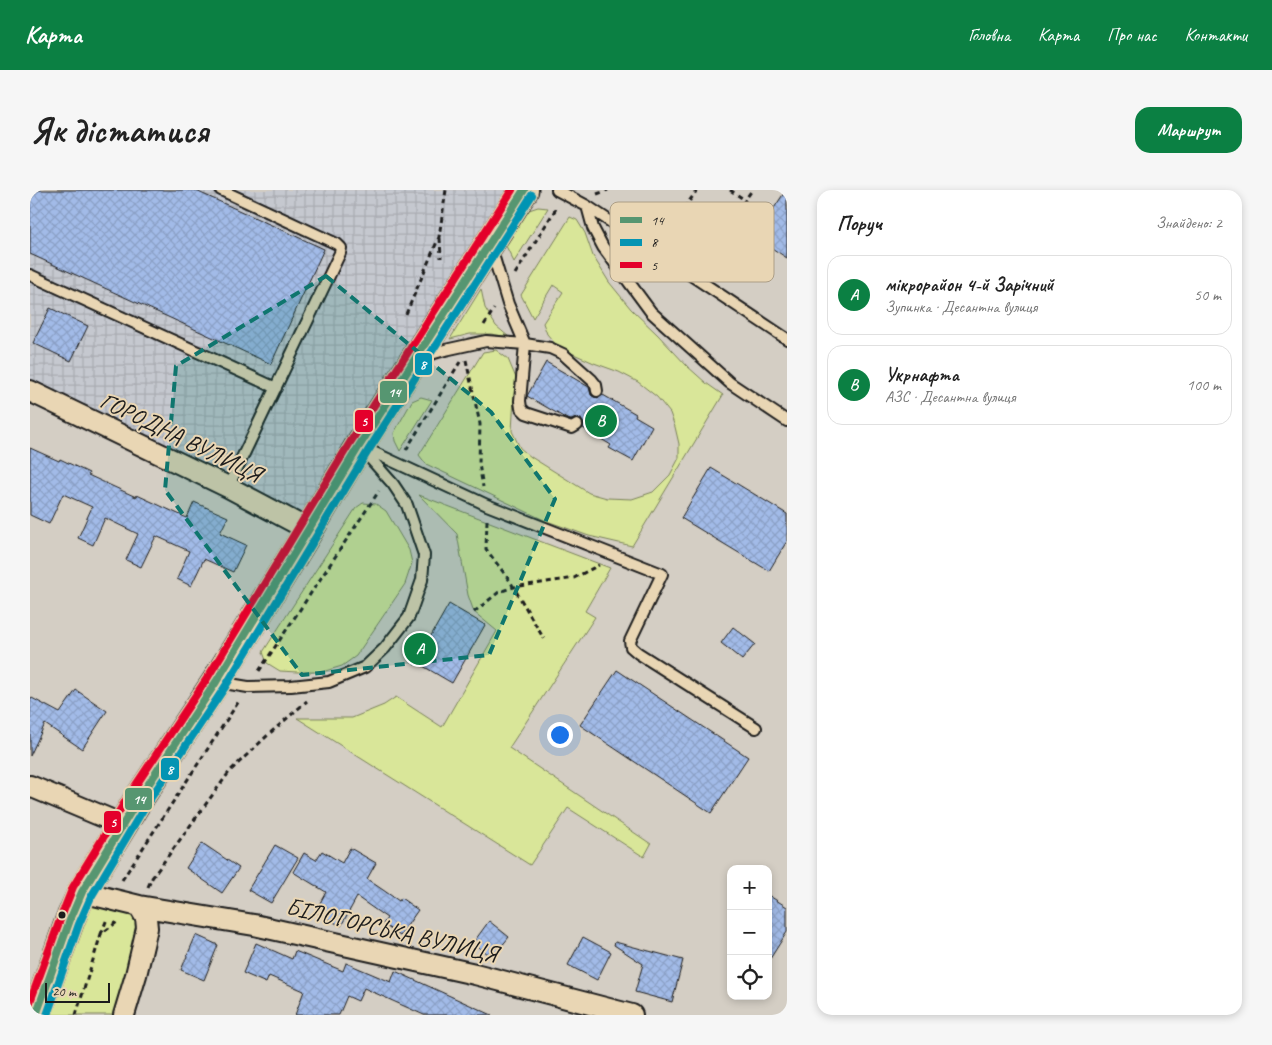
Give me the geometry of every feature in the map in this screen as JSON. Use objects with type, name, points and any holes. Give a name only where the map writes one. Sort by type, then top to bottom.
[{"type":"main road","points":[[36,1015],[82,892],[216,682],[359,446],[524,190]]},
{"type":"street","name":"ГОРОДНА ВУЛИЦЯ","points":[[30,391],[228,486],[309,530]]},
{"type":"street","points":[[30,786],[123,825]]},
{"type":"street","name":"БІЛОГОРСЬКА ВУЛИЦЯ","points":[[82,892],[139,906],[254,925],[475,974],[632,1015]]},
{"type":"street","points":[[124,1015],[147,928],[146,918],[139,906]]},
{"type":"lane","points":[[221,190],[337,244],[341,248],[228,486]]},
{"type":"lane","points":[[557,190],[610,221]]},
{"type":"lane","points":[[587,206],[593,228],[602,247],[610,258]]},
{"type":"lane","points":[[490,242],[508,304],[526,344],[520,401],[521,408],[526,413],[572,428],[577,425]]},
{"type":"lane","points":[[30,275],[276,388]]},
{"type":"lane","points":[[628,282],[651,312],[730,383],[787,421]]},
{"type":"lane","points":[[702,282],[787,339]]},
{"type":"lane","points":[[416,358],[486,341],[550,348],[563,354],[592,380],[597,392]]},
{"type":"lane","points":[[359,446],[487,505],[662,574],[630,641],[631,647],[756,728]]},
{"type":"lane","points":[[216,682],[248,687],[292,686],[329,682],[365,667],[385,648],[408,617],[422,580],[424,554],[407,505],[393,484],[359,446]]},
{"type":"path","points":[[406,314],[439,237],[446,190]]},
{"type":"path","points":[[594,196],[608,190]]},
{"type":"path","points":[[689,202],[697,190]]},
{"type":"path","points":[[730,190],[745,200],[752,190]]},
{"type":"path","points":[[439,237],[442,258]]},
{"type":"path","points":[[465,355],[480,424],[479,464],[487,505],[486,549],[510,580],[544,639]]},
{"type":"path","points":[[76,1015],[101,934],[121,883],[248,687],[388,478]]},
{"type":"path","points":[[474,612],[499,592],[514,587],[574,578],[617,556]]},
{"type":"path","points":[[101,934],[139,906],[152,878],[230,771],[329,682]]},
{"type":"highlighted area","points":[[326,276],[491,412],[555,499],[489,655],[302,675],[165,490],[176,366]]},
{"type":"shaded area","points":[[30,190],[524,190],[309,530],[30,391]]},
{"type":"green space","points":[[538,207],[548,208],[514,262],[506,246],[529,210]]},
{"type":"green space","points":[[570,217],[577,220],[585,233],[593,256],[609,282],[631,309],[687,366],[723,395],[632,546],[589,536],[544,520],[426,464],[419,455],[483,352],[496,350],[508,359],[516,378],[512,431],[520,448],[531,457],[589,493],[607,498],[632,499],[653,492],[670,475],[679,458],[679,444],[670,413],[657,397],[638,382],[619,372],[558,347],[547,334],[543,323],[563,292],[553,285],[533,318],[521,295]]},
{"type":"green space","points":[[481,289],[485,308],[496,326],[509,337],[491,334],[470,334],[450,339]]},
{"type":"green space","points":[[421,397],[432,400],[400,451],[395,441],[394,433],[412,401]]},
{"type":"green space","points":[[419,495],[610,568],[585,611],[595,617],[509,748],[651,844],[644,857],[568,808],[530,865],[297,718],[352,718],[384,705],[396,697],[442,727],[497,631],[474,612],[468,595],[457,534]]},
{"type":"green space","points":[[363,503],[376,504],[386,511],[409,550],[412,563],[405,584],[356,656],[342,666],[322,672],[280,671],[267,663],[263,652],[356,508]]},
{"type":"green space","points":[[82,892],[146,918],[124,1015],[36,1015]]},
{"type":"building","points":[[30,190],[194,190],[324,249],[271,364],[30,254]]},
{"type":"building","points":[[787,190],[787,258],[774,249],[774,208]]},
{"type":"building","points":[[50,308],[88,326],[71,361],[33,343]]},
{"type":"building","points":[[546,362],[589,387],[591,395],[594,397],[599,398],[603,395],[636,414],[635,416],[652,426],[633,461],[609,448],[611,445],[583,428],[584,424],[581,419],[567,419],[527,396]]},
{"type":"building","points":[[30,448],[59,461],[60,459],[89,473],[88,475],[187,518],[194,502],[228,517],[220,533],[246,545],[233,572],[204,559],[191,586],[177,579],[189,551],[156,536],[141,567],[126,560],[138,534],[105,518],[93,545],[78,538],[92,507],[63,494],[49,524],[30,515]]},
{"type":"building","points":[[711,468],[787,514],[787,541],[769,571],[681,518]]},
{"type":"building","points":[[449,604],[485,625],[452,683],[416,662]]},
{"type":"building","points":[[733,627],[755,644],[742,660],[721,643]]},
{"type":"building","points":[[617,670],[748,757],[711,813],[580,725]]},
{"type":"building","points":[[76,690],[107,711],[82,749],[45,724],[30,756],[30,697],[60,713]]},
{"type":"building","points":[[202,843],[239,868],[222,893],[186,868]]},
{"type":"building","points":[[275,845],[298,858],[271,903],[248,890]]},
{"type":"building","points":[[350,848],[376,863],[367,879],[399,901],[401,898],[418,910],[400,936],[383,924],[387,918],[357,897],[341,926],[315,912],[326,892],[293,872],[304,853],[316,860],[322,851],[342,863]]},
{"type":"building","points":[[772,898],[787,907],[787,932],[772,956]]},
{"type":"building","points":[[489,921],[509,937],[492,958],[473,943]]},
{"type":"building","points":[[196,935],[218,945],[204,980],[181,970]]},
{"type":"building","points":[[583,937],[611,952],[597,980],[568,965]]},
{"type":"building","points":[[615,942],[683,960],[672,1002],[635,992],[643,964],[614,945]]},
{"type":"building","points":[[256,943],[292,959],[295,951],[343,971],[346,963],[391,982],[395,971],[492,1015],[424,1015],[364,988],[358,1001],[347,996],[339,1015],[295,1015],[304,991],[269,976],[266,983],[243,973]]},
{"type":"transit line","name":"5","points":[[30,1002],[73,887],[128,797],[208,677],[351,441],[512,190]]},
{"type":"transit line","name":"14","points":[[36,1015],[82,892],[136,803],[216,682],[359,446],[524,190]]},
{"type":"transit line","name":"8","points":[[47,1015],[79,924],[91,897],[144,808],[225,687],[368,451],[532,195]]},
{"type":"place","name":"Укрнафта","points":[[601,421]]},
{"type":"place","name":"мікрорайон 4-й Зарічний","points":[[420,649]]}]
